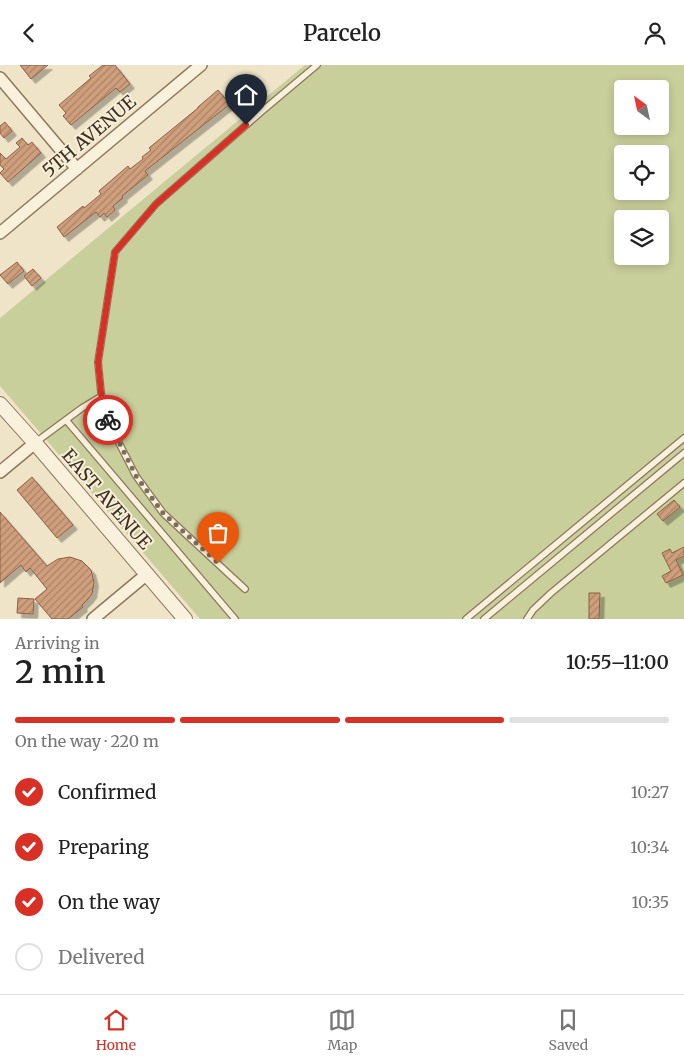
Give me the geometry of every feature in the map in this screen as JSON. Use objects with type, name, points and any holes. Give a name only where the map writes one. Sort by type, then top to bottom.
[{"type":"street","name":"5TH AVENUE","points":[[0,233],[201,65]]},
{"type":"street","points":[[0,78],[77,169]]},
{"type":"street","name":"EAST AVENUE","points":[[0,404],[185,619]]},
{"type":"street","points":[[0,472],[35,443]]},
{"type":"street","points":[[94,619],[147,574]]},
{"type":"lane","points":[[245,589],[163,513],[136,476],[103,412],[98,362],[115,252],[156,204],[317,65]]},
{"type":"lane","points":[[35,443],[82,408],[102,396]]},
{"type":"lane","points":[[66,420],[235,619]]},
{"type":"lane","points":[[466,619],[684,438]]},
{"type":"lane","points":[[484,619],[684,453]]},
{"type":"lane","points":[[527,619],[533,610],[551,593],[684,483]]},
{"type":"lane","points":[[582,523],[589,531]]},
{"type":"lane","points":[[518,576],[525,585]]},
{"type":"lane","points":[[484,603],[492,613]]},
{"type":"green space","points":[[305,65],[684,65],[684,619],[200,619],[0,386],[0,318]]},
{"type":"building","points":[[20,65],[48,65],[31,79]]},
{"type":"building","points":[[103,65],[115,65],[130,84],[120,92],[116,88],[71,125],[63,116],[66,113],[59,105],[91,78],[89,76]]},
{"type":"building","points":[[218,90],[230,104],[145,171],[148,175],[122,196],[123,198],[113,206],[115,210],[107,217],[104,213],[100,217],[96,212],[64,237],[57,227],[101,194],[99,191],[128,166],[130,169],[143,159],[142,157],[151,150],[149,148]]},
{"type":"building","points":[[5,122],[12,131],[4,138],[0,133],[0,126]]},
{"type":"building","points":[[22,138],[28,145],[32,142],[41,153],[8,182],[0,173],[4,169],[0,165],[0,153],[6,159],[20,147],[16,143]]},
{"type":"building","points":[[17,262],[24,271],[8,284],[0,275]]},
{"type":"building","points":[[33,269],[41,278],[32,286],[24,276]]},
{"type":"building","points":[[32,477],[73,525],[57,538],[17,490]]},
{"type":"building","points":[[674,500],[680,507],[663,521],[657,514]]},
{"type":"building","points":[[0,512],[47,566],[58,559],[70,557],[82,561],[91,570],[94,582],[92,594],[82,605],[83,607],[68,619],[52,619],[35,599],[47,589],[30,568],[26,572],[21,565],[0,583]]},
{"type":"building","points":[[684,547],[684,556],[676,560],[683,575],[666,583],[662,576],[671,571],[662,553],[670,549],[672,553]]},
{"type":"building","points":[[589,593],[600,593],[599,619],[589,619]]},
{"type":"building","points":[[18,598],[34,599],[33,614],[17,613]]},
{"type":"way so far","points":[[108,420],[136,476],[163,513],[218,563]]},
{"type":"route","points":[[108,420],[103,412],[98,362],[115,252],[156,204],[246,125]]}]
